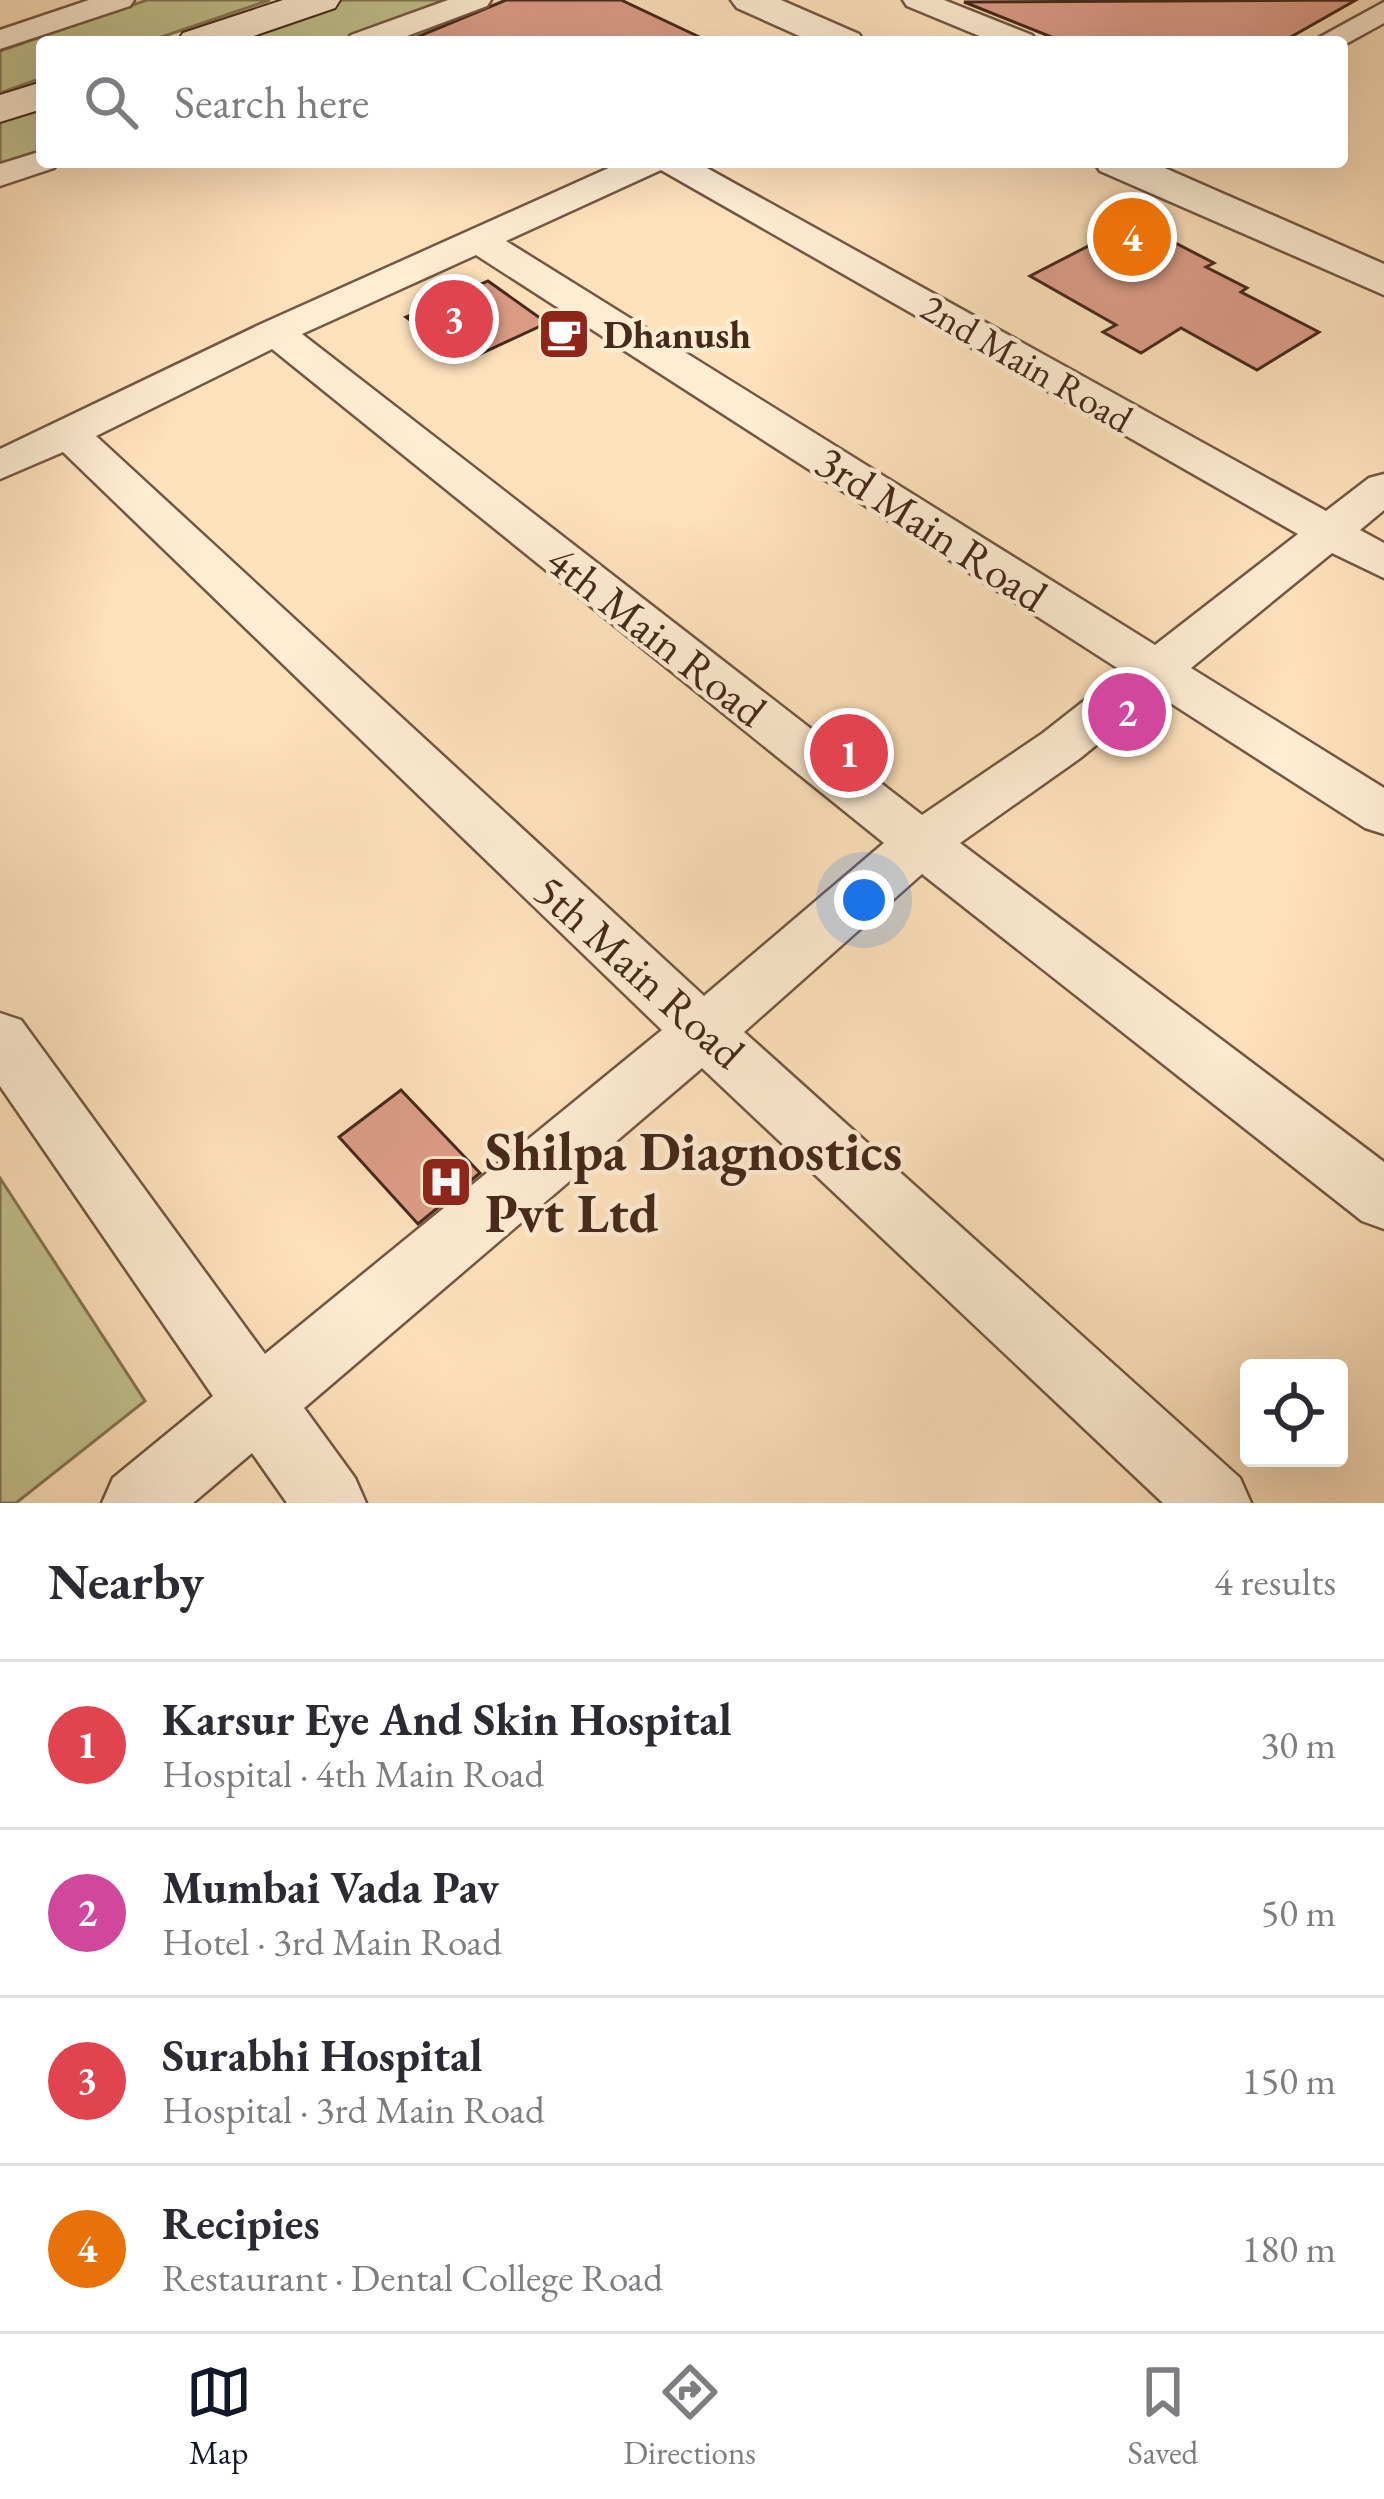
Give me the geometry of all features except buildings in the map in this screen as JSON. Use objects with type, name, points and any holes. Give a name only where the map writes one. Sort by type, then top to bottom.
[{"type":"main road","points":[[215,36],[321,0]]},
{"type":"main road","points":[[0,109],[36,96]]},
{"type":"street","points":[[0,40],[119,0]]},
{"type":"street","points":[[378,36],[476,0]]},
{"type":"street","points":[[750,0],[831,36]]},
{"type":"street","points":[[918,0],[1006,36]]},
{"type":"street","points":[[1338,36],[1384,10]]},
{"type":"street","points":[[0,176],[36,163]]},
{"type":"street","points":[[0,466],[275,332],[638,168]]},
{"type":"street","name":"2nd Main Road","points":[[682,168],[1384,563]]},
{"type":"street","points":[[1129,168],[1384,281]]},
{"type":"street","name":"3rd Main Road","points":[[481,242],[1384,814]]},
{"type":"street","name":"4th Main Road","points":[[275,332],[921,843],[1384,1200]]},
{"type":"street","name":"5th Main Road","points":[[69,434],[1216,1503]]},
{"type":"street","points":[[138,1503],[921,843],[1061,746],[1384,488]]},
{"type":"street","points":[[0,1038],[330,1503]]},
{"type":"shaded area","points":[[147,0],[270,0],[165,36],[43,36]]},
{"type":"shaded area","points":[[319,0],[459,0],[362,36],[216,36]]},
{"type":"shaded area","points":[[36,39],[36,80],[0,93],[0,51]]},
{"type":"shaded area","points":[[36,99],[36,157],[0,171],[0,111]]},
{"type":"shaded area","points":[[0,1178],[145,1401],[16,1503],[0,1503]]},
{"type":"place","name":"Recipies","points":[[1132,237]]},
{"type":"place","name":"Surabhi Hospital","points":[[454,319]]},
{"type":"place","name":"Dhanush","points":[[564,334]]},
{"type":"place","name":"Mumbai Vada Pav","points":[[1127,712]]},
{"type":"place","name":"Karsur Eye And Skin Hospital","points":[[849,753]]},
{"type":"place","name":"Shilpa Diagnostics Pvt Ltd","points":[[446,1182]]}]
